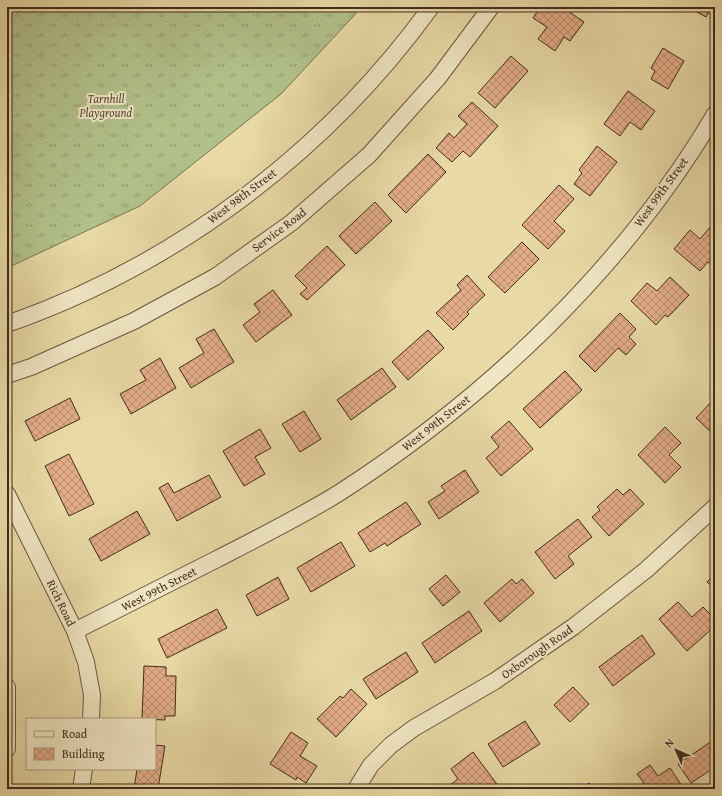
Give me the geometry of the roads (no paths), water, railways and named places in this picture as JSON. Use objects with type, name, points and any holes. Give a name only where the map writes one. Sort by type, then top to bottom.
[{"type":"street","name":"West 98th Street","points":[[7,324],[37,313],[109,282],[176,244],[241,200],[301,151],[357,97],[408,39],[431,7]]},
{"type":"street","name":"Service Road","points":[[7,375],[31,367],[134,321],[216,277],[291,223],[369,155],[438,78],[491,7]]},
{"type":"street","name":"West 99th Street","points":[[75,631],[262,536],[338,493],[411,444],[460,404],[542,331],[603,268],[658,200],[715,114]]},
{"type":"street","name":"Rich Road","points":[[7,494],[75,631],[86,662],[92,695],[91,718]]},
{"type":"street","name":"Oxborough Road","points":[[356,789],[371,765],[391,745],[414,728],[495,681],[573,627],[646,570],[715,507]]},
{"type":"street","points":[[7,687],[7,749]]},
{"type":"street","points":[[81,789],[84,770]]},
{"type":"park label","name":"Tarnhill Playground","points":[[106,106]]}]
